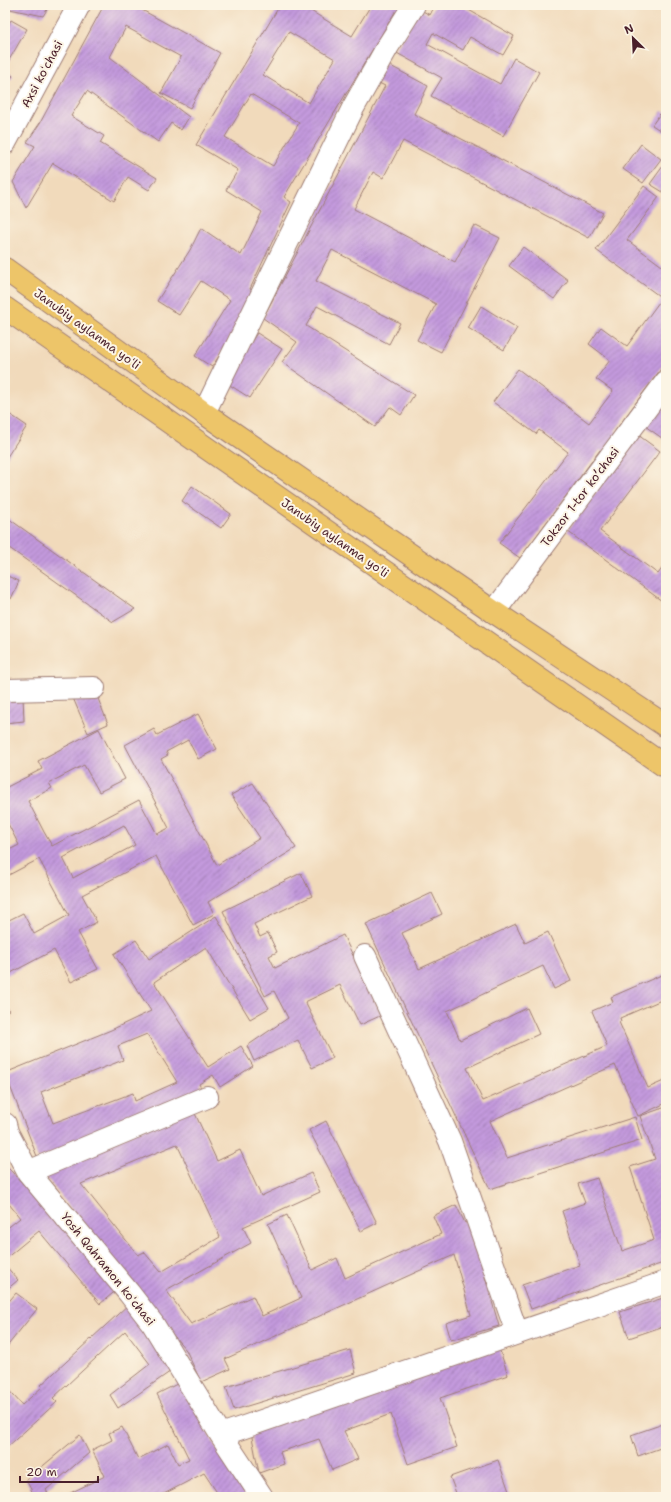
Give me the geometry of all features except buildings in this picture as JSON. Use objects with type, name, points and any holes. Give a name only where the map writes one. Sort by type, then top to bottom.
[{"type":"highway","name":"Janubiy aylanma yoʻli","points":[[5,269],[204,413],[494,612],[666,726]]},
{"type":"highway","name":"Janubiy aylanma yoʻli","points":[[5,308],[666,767]]},
{"type":"street","name":"Axsi koʻchasi","points":[[5,143],[79,5]]},
{"type":"street","points":[[204,413],[353,108],[388,46],[414,5]]},
{"type":"street","name":"Tokzor 1-tor koʼchasi","points":[[494,612],[666,382]]},
{"type":"street","points":[[5,690],[94,688]]},
{"type":"street","points":[[364,956],[450,1141],[517,1333]]},
{"type":"street","points":[[28,1172],[208,1097]]},
{"type":"street","name":"Yosh Qahramon koʻchasi","points":[[5,1124],[7,1132],[28,1172],[153,1324],[221,1435],[262,1497]]},
{"type":"street","points":[[221,1435],[666,1282]]}]
